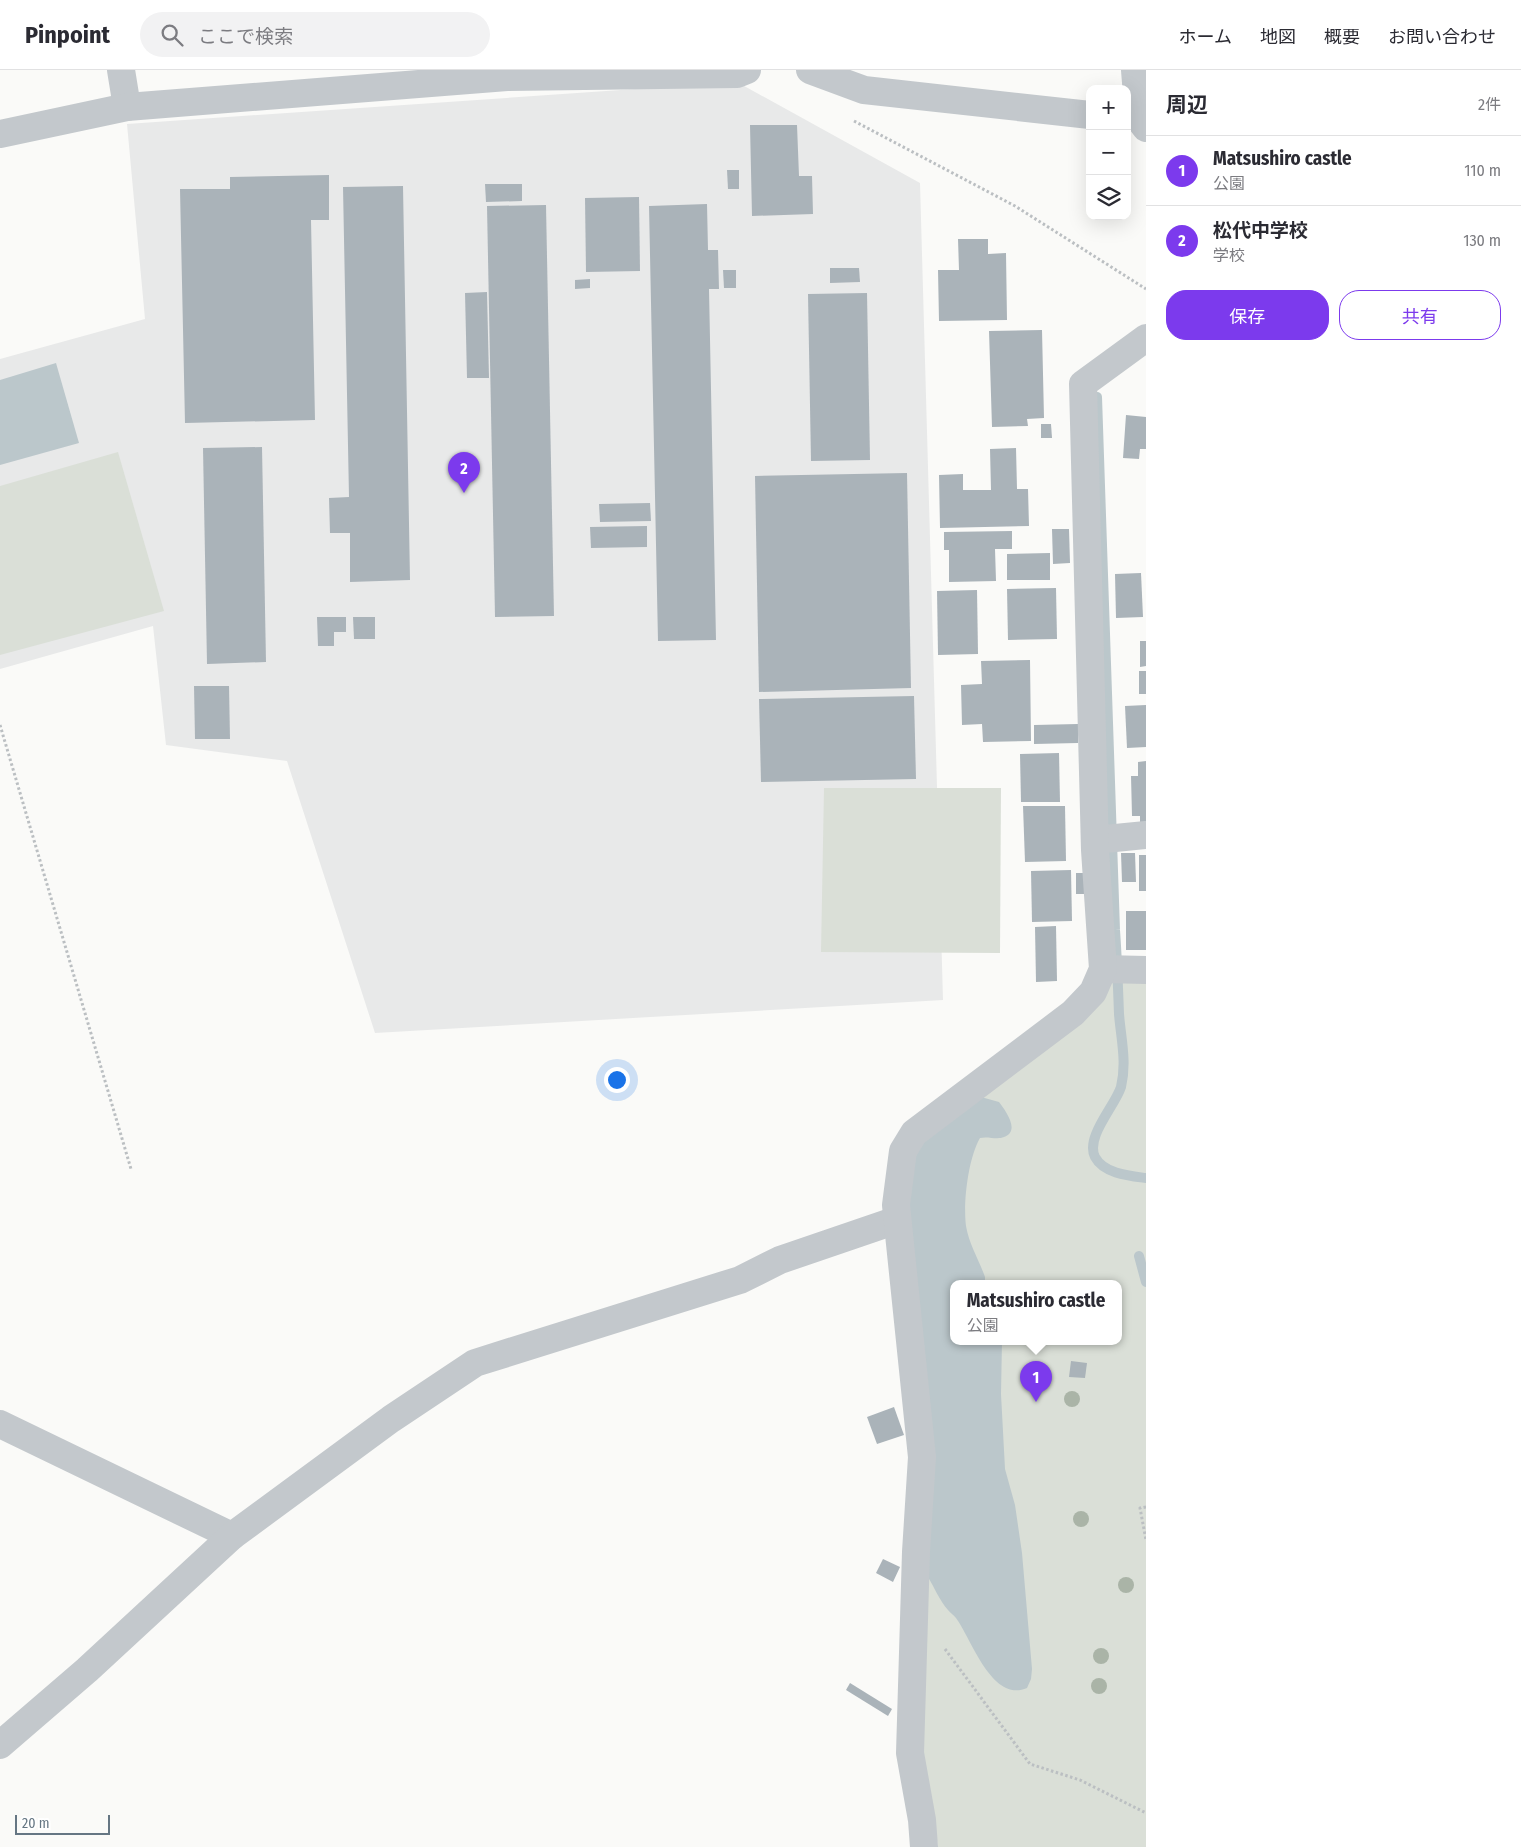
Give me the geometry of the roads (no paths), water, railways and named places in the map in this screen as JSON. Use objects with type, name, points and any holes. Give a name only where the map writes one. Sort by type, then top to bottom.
[{"type":"street","points":[[121,70],[127,107]]},
{"type":"street","points":[[0,134],[127,107],[508,74],[738,74],[747,70]]},
{"type":"street","points":[[810,70],[1086,114]]},
{"type":"street","points":[[1135,70],[1137,122]]},
{"type":"street","points":[[924,1847],[922,1820],[910,1753],[916,1552],[922,1457],[896,1204],[903,1151],[914,1133],[1074,1014],[1093,992],[1103,969],[1096,840],[1083,384],[1146,338]]},
{"type":"street","points":[[1096,840],[1140,836]]},
{"type":"street","points":[[1103,969],[1146,970]]},
{"type":"street","points":[[0,1746],[88,1670],[232,1536],[390,1419],[475,1363],[740,1280],[780,1260],[897,1220]]},
{"type":"street","points":[[0,1424],[232,1536]]},
{"type":"waterway","points":[[1097,397],[1115,930],[1124,1069],[1118,1095],[1097,1131],[1093,1149],[1099,1163],[1111,1171],[1146,1178]]},
{"type":"waterway","points":[[1139,1256],[1146,1282]]},
{"type":"place","name":"松代中学校","points":[[464,493]]},
{"type":"place","name":"Matsushiro castle","points":[[1036,1402]]}]
